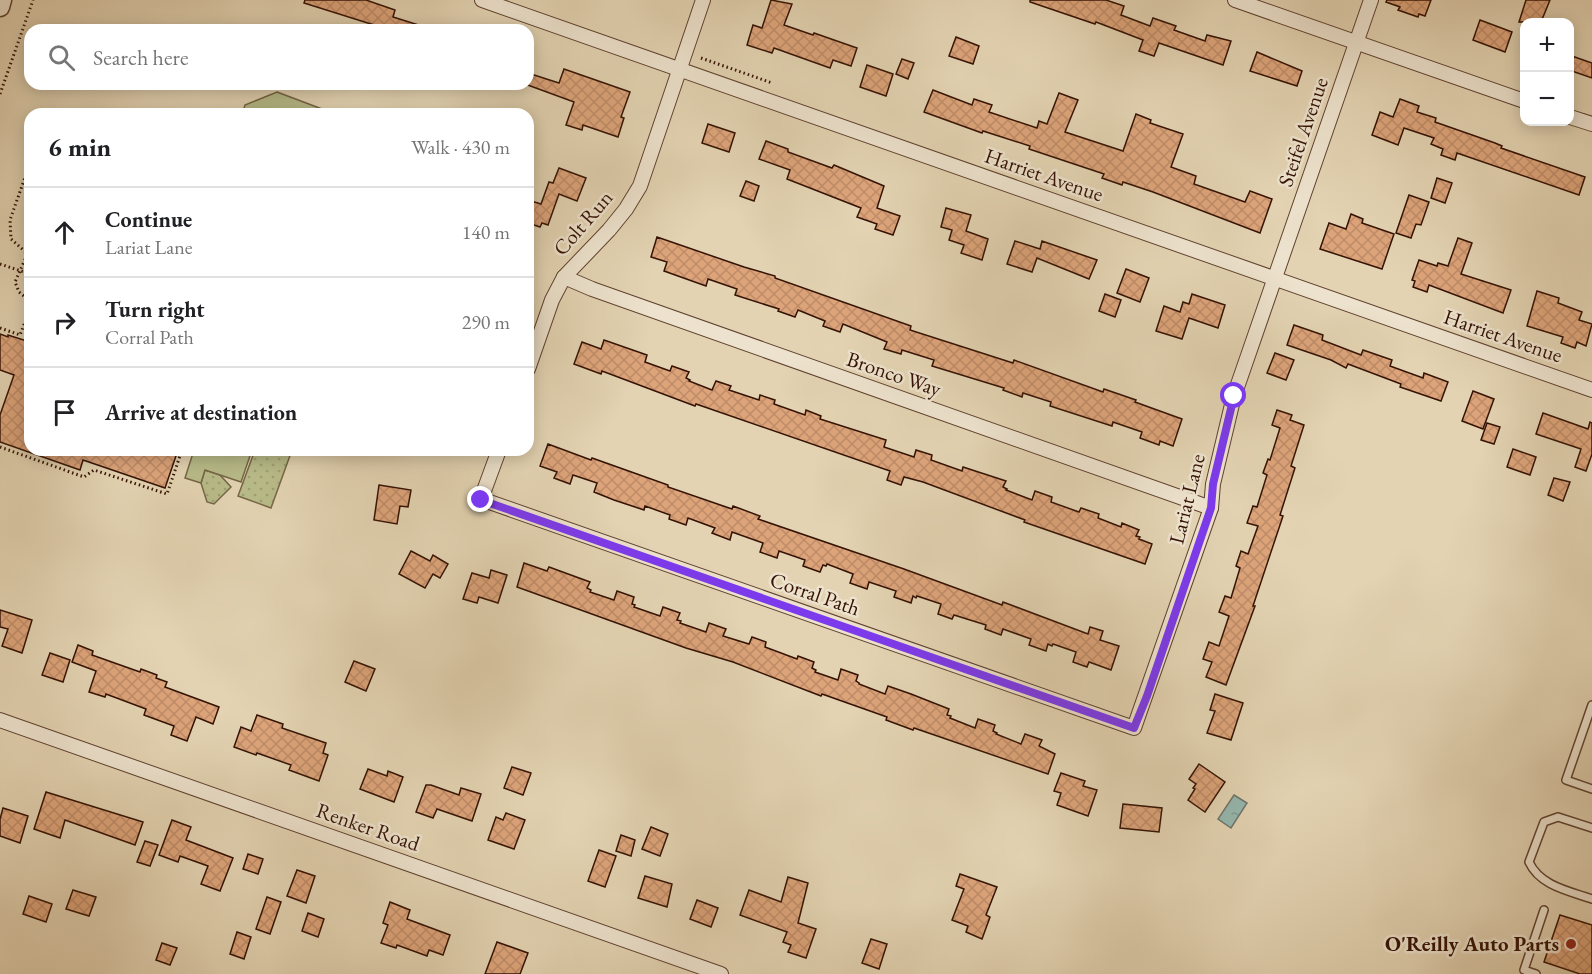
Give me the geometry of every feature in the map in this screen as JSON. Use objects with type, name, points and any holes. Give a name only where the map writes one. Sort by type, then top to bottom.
[{"type":"street","points":[[0,7],[3,0]]},
{"type":"street","name":"Harriet Avenue","points":[[482,0],[1592,390]]},
{"type":"street","name":"Colt Run","points":[[534,352],[552,300],[564,277],[609,230],[626,209],[639,186],[703,0]]},
{"type":"street","points":[[1235,0],[1520,100]]},
{"type":"street","name":"Steifel Avenue","points":[[1275,278],[1371,0]]},
{"type":"street","points":[[1574,119],[1592,124]]},
{"type":"street","name":"Bronco Way","points":[[564,277],[592,290],[1211,508]]},
{"type":"street","name":"Lariat Lane","points":[[1134,728],[1211,508],[1213,484],[1234,396],[1275,278]]},
{"type":"street","name":"Corral Path","points":[[497,456],[481,500],[1134,728]]},
{"type":"street","name":"Renker Road","points":[[0,720],[721,974]]},
{"type":"lane","points":[[1592,705],[1566,780],[1592,789]]},
{"type":"lane","points":[[1592,828],[1558,817],[1544,822],[1529,862],[1534,872],[1543,880],[1592,899]]},
{"type":"lane","points":[[1536,974],[1524,969],[1544,910]]},
{"type":"path","points":[[25,24],[33,0]]},
{"type":"path","points":[[0,94],[24,26]]},
{"type":"path","points":[[701,58],[772,83]]},
{"type":"path","points":[[24,180],[10,220],[11,239],[24,251]]},
{"type":"path","points":[[24,263],[15,282],[19,292],[24,296]]},
{"type":"path","points":[[0,264],[24,272]]},
{"type":"path","points":[[0,328],[20,335],[24,325]]},
{"type":"path","points":[[0,447],[24,456]]},
{"type":"path","points":[[25,456],[84,477],[94,470],[167,494],[180,456]]},
{"type":"green space","points":[[277,92],[319,108],[244,108],[245,105]]},
{"type":"green space","points":[[192,456],[250,456],[241,482],[205,470],[201,483],[185,478]]},
{"type":"green space","points":[[253,456],[290,456],[271,508],[238,496]]},
{"type":"green space","points":[[205,470],[220,475],[231,487],[214,504],[207,502],[201,483]]},
{"type":"water","points":[[1234,795],[1247,803],[1231,828],[1218,819]]},
{"type":"building","points":[[305,0],[366,0],[395,10],[393,17],[415,24],[371,24],[304,3]]},
{"type":"building","points":[[771,0],[792,4],[784,25],[857,48],[851,66],[833,60],[830,68],[774,48],[772,53],[747,45],[753,25],[762,28]]},
{"type":"building","points":[[1030,0],[1106,0],[1124,6],[1121,15],[1150,26],[1153,18],[1176,26],[1174,30],[1205,41],[1207,35],[1231,41],[1223,65],[1159,43],[1154,56],[1139,51],[1143,40],[1096,22],[1095,24],[1030,2]]},
{"type":"building","points":[[1387,0],[1431,0],[1425,16],[1419,14],[1418,17],[1398,10],[1400,7],[1386,2]]},
{"type":"building","points":[[1526,0],[1550,0],[1543,18],[1520,18]]},
{"type":"building","points":[[1480,20],[1512,32],[1505,52],[1473,40]]},
{"type":"building","points":[[956,37],[979,46],[973,64],[949,56]]},
{"type":"building","points":[[1257,52],[1302,71],[1297,86],[1250,71]]},
{"type":"building","points":[[1574,57],[1592,63],[1592,78],[1574,72]]},
{"type":"building","points":[[902,59],[914,63],[908,79],[896,74]]},
{"type":"building","points":[[867,65],[893,74],[886,96],[860,87]]},
{"type":"building","points":[[564,69],[630,92],[621,117],[624,118],[618,137],[583,125],[582,130],[566,125],[574,102],[534,87],[534,75],[559,83]]},
{"type":"building","points":[[933,90],[972,105],[974,99],[992,105],[989,112],[1037,128],[1039,121],[1047,124],[1059,93],[1078,100],[1065,132],[1123,151],[1136,114],[1151,120],[1150,123],[1183,134],[1171,167],[1196,176],[1194,184],[1245,202],[1250,191],[1272,199],[1260,233],[1153,192],[1102,178],[1104,174],[1029,149],[1030,146],[983,131],[982,133],[924,112]]},
{"type":"building","points":[[1400,99],[1419,106],[1417,112],[1436,118],[1435,122],[1585,177],[1579,195],[1457,153],[1455,160],[1441,155],[1443,149],[1431,144],[1434,138],[1404,128],[1398,145],[1372,135],[1380,112],[1393,117]]},
{"type":"building","points":[[708,124],[735,133],[729,152],[702,143]]},
{"type":"building","points":[[766,141],[788,149],[788,152],[832,168],[834,165],[884,186],[877,208],[900,216],[893,235],[875,229],[877,224],[857,217],[861,208],[787,179],[790,170],[759,159]]},
{"type":"building","points":[[559,168],[586,178],[577,201],[559,194],[548,225],[542,223],[540,227],[534,225],[534,202],[541,204],[549,182],[553,183]]},
{"type":"building","points":[[1437,178],[1452,183],[1445,203],[1431,198]]},
{"type":"building","points":[[746,181],[759,186],[754,201],[740,196]]},
{"type":"building","points":[[1409,195],[1429,202],[1421,225],[1416,224],[1411,238],[1396,233]]},
{"type":"building","points":[[946,208],[971,215],[966,231],[988,239],[982,260],[961,253],[964,245],[949,240],[952,230],[941,227]]},
{"type":"building","points":[[1351,214],[1363,219],[1362,223],[1394,234],[1382,269],[1320,249],[1329,223],[1346,229]]},
{"type":"building","points":[[657,237],[775,276],[775,278],[911,326],[910,330],[1013,363],[1014,360],[1103,392],[1104,389],[1136,400],[1135,402],[1182,419],[1173,446],[1160,441],[1159,445],[1140,438],[1142,432],[1113,422],[1112,426],[1050,406],[1051,402],[1023,393],[1022,397],[1003,390],[1004,388],[932,366],[934,360],[902,350],[901,354],[884,349],[887,342],[843,324],[840,332],[823,326],[825,321],[798,310],[795,317],[778,311],[779,309],[735,295],[737,289],[708,279],[706,286],[664,271],[667,262],[651,257]]},
{"type":"building","points":[[1458,238],[1472,243],[1461,274],[1511,290],[1503,313],[1429,285],[1427,292],[1413,287],[1415,281],[1412,280],[1419,260],[1437,266],[1438,263],[1448,266]]},
{"type":"building","points":[[1015,241],[1040,249],[1042,241],[1097,260],[1089,279],[1037,258],[1032,272],[1007,264]]},
{"type":"building","points":[[1126,269],[1149,278],[1140,302],[1117,293]]},
{"type":"building","points":[[1537,291],[1559,298],[1558,303],[1582,312],[1579,320],[1592,324],[1586,346],[1577,342],[1575,348],[1561,343],[1563,337],[1527,326]]},
{"type":"building","points":[[1105,294],[1121,300],[1115,317],[1099,311]]},
{"type":"building","points":[[1192,294],[1225,305],[1218,328],[1189,318],[1182,339],[1156,331],[1164,306],[1180,312],[1183,302],[1189,304]]},
{"type":"building","points":[[1294,325],[1323,335],[1322,340],[1361,355],[1363,350],[1392,360],[1390,366],[1423,378],[1424,373],[1448,382],[1441,401],[1400,387],[1401,384],[1348,364],[1346,368],[1331,360],[1287,345]]},
{"type":"building","points":[[0,334],[24,340],[24,450],[0,442],[0,415],[14,375],[0,370]]},
{"type":"building","points":[[604,340],[647,355],[645,362],[670,371],[672,366],[689,372],[686,378],[689,381],[712,390],[716,381],[731,386],[729,390],[759,400],[760,395],[775,400],[774,404],[805,415],[806,410],[821,416],[820,419],[886,440],[884,447],[914,457],[916,450],[932,455],[931,460],[962,471],[963,467],[1006,481],[1003,487],[1006,490],[1032,500],[1035,491],[1052,497],[1051,502],[1079,512],[1081,508],[1099,514],[1098,518],[1121,527],[1122,523],[1139,530],[1136,536],[1152,544],[1145,564],[1024,522],[1025,520],[923,482],[904,477],[901,485],[887,480],[890,471],[696,404],[695,406],[602,371],[601,374],[574,364],[582,342],[601,349]]},
{"type":"building","points":[[1275,353],[1294,360],[1286,380],[1267,373]]},
{"type":"building","points":[[1473,391],[1494,399],[1483,429],[1462,421]]},
{"type":"building","points":[[1277,410],[1292,415],[1290,420],[1304,425],[1291,466],[1295,468],[1280,515],[1283,516],[1253,606],[1255,606],[1226,685],[1206,677],[1212,662],[1203,659],[1209,642],[1219,646],[1229,616],[1219,612],[1225,596],[1231,598],[1240,568],[1236,566],[1241,551],[1248,554],[1258,526],[1247,523],[1253,506],[1257,507],[1267,475],[1263,473],[1268,459],[1270,460],[1280,428],[1272,425]]},
{"type":"building","points":[[1543,413],[1588,429],[1590,422],[1592,423],[1592,454],[1586,471],[1575,467],[1581,449],[1536,434]]},
{"type":"building","points":[[1487,423],[1500,427],[1494,444],[1481,440]]},
{"type":"building","points":[[548,444],[732,509],[733,506],[760,516],[758,519],[1002,605],[1003,602],[1088,634],[1090,627],[1103,631],[1100,640],[1119,646],[1111,670],[1089,662],[1087,667],[1073,662],[1076,652],[1053,644],[1052,646],[1048,644],[1046,651],[1029,645],[1031,639],[1003,629],[1001,635],[985,629],[986,625],[954,615],[952,619],[938,614],[941,604],[917,596],[916,598],[913,596],[911,603],[894,597],[896,591],[869,582],[867,589],[850,583],[853,574],[827,564],[823,565],[820,572],[803,566],[805,560],[779,551],[777,558],[760,552],[763,543],[732,532],[730,540],[712,533],[715,528],[688,518],[686,525],[669,519],[670,515],[645,506],[644,510],[614,500],[594,492],[597,483],[573,475],[570,484],[554,478],[557,472],[540,466]]},
{"type":"building","points":[[1513,449],[1536,457],[1530,475],[1507,467]]},
{"type":"building","points":[[40,456],[176,456],[165,488],[83,460],[80,470]]},
{"type":"building","points":[[1554,478],[1570,482],[1563,501],[1548,495]]},
{"type":"building","points":[[379,485],[411,490],[408,507],[400,506],[397,524],[374,520]]},
{"type":"building","points":[[411,551],[430,561],[433,555],[448,564],[440,578],[433,574],[425,588],[399,574]]},
{"type":"building","points":[[524,563],[547,571],[549,567],[590,582],[587,588],[591,590],[590,592],[614,600],[617,591],[634,597],[632,604],[635,605],[634,607],[660,616],[663,607],[680,613],[677,620],[681,621],[680,623],[706,632],[709,623],[726,629],[723,636],[749,644],[752,637],[766,642],[765,647],[797,659],[798,656],[814,662],[812,668],[816,670],[815,672],[838,680],[841,669],[858,675],[856,681],[859,684],[885,694],[888,686],[911,694],[949,709],[947,715],[951,716],[950,718],[975,728],[978,719],[995,725],[993,731],[996,734],[1021,744],[1025,734],[1042,740],[1039,746],[1055,754],[1048,774],[914,728],[913,730],[886,720],[887,717],[822,694],[821,696],[733,662],[686,648],[517,587]]},
{"type":"building","points":[[491,570],[507,575],[498,603],[479,597],[477,603],[463,599],[472,573],[489,578]]},
{"type":"building","points":[[0,610],[32,620],[22,653],[2,646],[8,629],[0,627]]},
{"type":"building","points":[[78,645],[93,651],[92,655],[140,672],[141,669],[157,675],[156,678],[167,682],[165,687],[219,707],[213,724],[196,717],[187,741],[171,735],[174,726],[144,715],[146,709],[106,694],[105,697],[89,692],[96,671],[72,662]]},
{"type":"building","points":[[50,653],[70,660],[63,682],[42,675]]},
{"type":"building","points":[[354,661],[375,669],[366,691],[345,682]]},
{"type":"building","points":[[1215,694],[1243,703],[1231,740],[1207,733],[1215,711],[1210,710]]},
{"type":"building","points":[[257,715],[283,724],[282,728],[326,743],[323,753],[328,755],[319,781],[289,770],[291,765],[234,747],[241,727],[251,731]]},
{"type":"building","points":[[1199,764],[1225,782],[1205,812],[1188,800],[1196,784],[1189,779]]},
{"type":"building","points":[[512,767],[531,773],[523,795],[504,788]]},
{"type":"building","points":[[368,769],[387,776],[388,771],[403,777],[394,802],[360,789]]},
{"type":"building","points":[[1061,773],[1085,781],[1083,786],[1097,790],[1088,816],[1057,805],[1061,793],[1054,791]]},
{"type":"building","points":[[426,785],[459,795],[461,788],[481,794],[472,821],[437,809],[433,818],[416,812]]},
{"type":"building","points":[[46,792],[143,822],[135,845],[65,820],[60,838],[34,829]]},
{"type":"building","points":[[1123,804],[1162,808],[1159,832],[1120,828]]},
{"type":"building","points":[[3,808],[28,816],[20,843],[0,836],[0,819]]},
{"type":"building","points":[[506,813],[525,820],[514,849],[488,840],[496,817],[503,820]]},
{"type":"building","points":[[172,820],[191,827],[186,840],[233,858],[220,891],[201,884],[208,866],[180,856],[178,862],[159,855]]},
{"type":"building","points":[[651,827],[668,834],[660,856],[642,849]]},
{"type":"building","points":[[621,835],[635,840],[631,856],[616,851]]},
{"type":"building","points":[[145,841],[158,845],[150,866],[137,862]]},
{"type":"building","points":[[599,850],[616,856],[605,887],[588,881]]},
{"type":"building","points":[[248,854],[263,859],[258,874],[243,869]]},
{"type":"building","points":[[297,870],[315,876],[306,903],[287,896]]},
{"type":"building","points":[[960,874],[997,887],[986,915],[990,917],[982,939],[966,932],[968,926],[952,920],[964,889],[956,886]]},
{"type":"building","points":[[645,876],[672,884],[667,907],[638,898]]},
{"type":"building","points":[[788,877],[808,883],[798,923],[816,929],[806,958],[788,952],[791,945],[783,942],[787,932],[740,915],[749,890],[781,902]]},
{"type":"building","points":[[73,890],[96,897],[89,916],[66,909]]},
{"type":"building","points":[[29,896],[52,904],[46,922],[23,914]]},
{"type":"building","points":[[267,897],[281,902],[270,934],[256,929]]},
{"type":"building","points":[[697,900],[718,908],[711,927],[690,919]]},
{"type":"building","points":[[390,902],[410,910],[407,919],[450,935],[443,955],[429,950],[427,956],[397,945],[396,948],[381,943],[388,925],[383,923]]},
{"type":"building","points":[[308,913],[324,919],[318,937],[302,931]]},
{"type":"building","name":"O'Reilly Auto Parts","points":[[1560,915],[1592,925],[1592,974],[1580,974],[1544,962]]},
{"type":"building","points":[[237,932],[251,937],[244,959],[230,954]]},
{"type":"building","points":[[871,939],[887,944],[879,969],[862,963]]},
{"type":"building","points":[[497,942],[528,953],[520,974],[485,974]]},
{"type":"building","points":[[162,943],[177,948],[170,965],[156,960]]},
{"type":"place","name":"O'Reilly Auto Parts","points":[[1571,944]]},
{"type":"route","points":[[481,500],[1134,728],[1211,508],[1213,484],[1234,396]]}]
